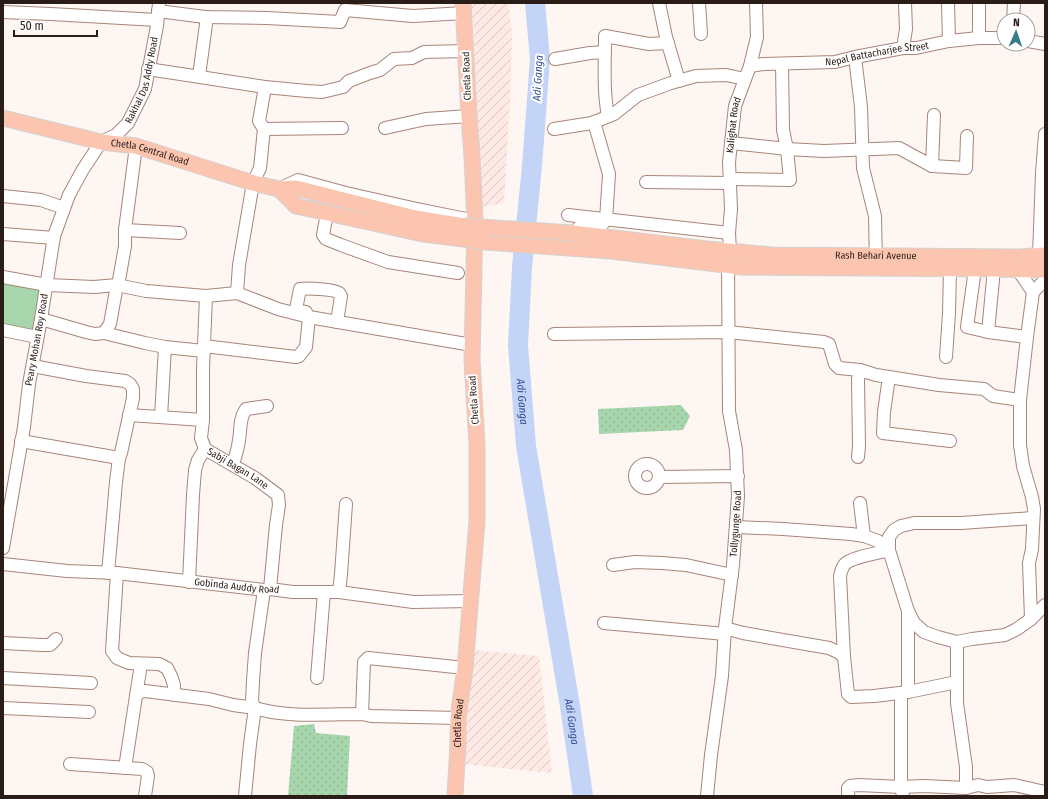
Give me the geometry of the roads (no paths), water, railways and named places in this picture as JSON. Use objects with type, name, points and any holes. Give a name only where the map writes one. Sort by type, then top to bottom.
[{"type":"main road","name":"Chetla Road","points":[[455,796],[458,718],[465,668],[478,521],[477,446],[472,360],[468,229],[472,157],[464,8]]},
{"type":"main road","name":"Chetla Central Road","points":[[3,118],[101,142],[136,146],[253,183],[279,189],[296,188],[415,218],[468,229]]},
{"type":"main road","points":[[279,189],[296,206],[423,234],[468,229],[485,242],[729,258]]},
{"type":"main road","name":"Rash Behari Avenue","points":[[468,229],[572,233],[707,249],[729,258],[772,255],[876,262],[1019,263],[1042,255]]},
{"type":"main road","points":[[876,262],[950,269],[994,269],[1019,263],[1045,270]]},
{"type":"street","points":[[659,3],[679,81]]},
{"type":"street","points":[[699,3],[701,34]]},
{"type":"street","name":"Kalighat Road","points":[[729,258],[731,209],[729,162],[731,143],[735,106],[750,66],[756,37],[756,3]]},
{"type":"street","points":[[904,48],[906,29],[905,3]]},
{"type":"street","points":[[948,3],[949,41]]},
{"type":"street","points":[[978,3],[979,38]]},
{"type":"street","points":[[3,12],[51,8],[158,11],[207,17],[267,18],[340,22],[344,10],[413,16],[464,8]]},
{"type":"street","name":"Rakhal Das Addy Road","points":[[101,142],[116,135],[128,123],[145,89],[158,11]]},
{"type":"street","points":[[199,76],[207,17]]},
{"type":"street","points":[[608,116],[605,83],[605,36],[649,44],[668,42]]},
{"type":"street","name":"Nepal Battacharjee Street","points":[[750,66],[764,64],[835,62],[855,57],[904,48],[916,48],[949,41],[996,38]]},
{"type":"street","points":[[148,69],[265,87],[322,92],[343,87],[349,81],[370,72],[380,70],[394,59],[412,58],[424,52],[466,51]]},
{"type":"street","points":[[555,60],[590,53],[605,52]]},
{"type":"street","points":[[855,57],[861,107],[864,168],[875,216],[876,262]]},
{"type":"street","points":[[646,182],[790,180],[787,149],[783,130],[782,64]]},
{"type":"street","points":[[554,129],[594,122],[614,114],[638,95],[696,76],[726,75],[746,79]]},
{"type":"street","points":[[237,292],[239,265],[253,183],[260,168],[264,129],[259,121],[265,87]]},
{"type":"street","points":[[932,166],[934,115]]},
{"type":"street","points":[[385,128],[426,119],[469,116]]},
{"type":"street","points":[[279,189],[298,180],[353,195],[417,209],[468,229],[501,222],[599,228],[606,220],[609,174],[594,122]]},
{"type":"street","points":[[264,129],[342,128]]},
{"type":"street","points":[[1042,255],[1042,173],[1045,134]]},
{"type":"street","points":[[731,143],[824,151],[899,148],[932,166],[966,168],[967,136]]},
{"type":"street","name":"Peary Mohan Roy Road","points":[[3,548],[54,238],[69,195],[101,142]]},
{"type":"street","points":[[104,333],[110,324],[125,246],[125,230],[136,146]]},
{"type":"street","points":[[3,196],[41,200],[64,208]]},
{"type":"street","points":[[327,213],[323,235],[326,239],[388,262],[458,273]]},
{"type":"street","points":[[568,215],[729,233]]},
{"type":"street","points":[[125,230],[180,233]]},
{"type":"street","points":[[3,234],[54,238]]},
{"type":"street","name":"Tollygunge Road","points":[[707,796],[710,755],[722,676],[725,631],[736,527],[738,476],[736,450],[728,411],[729,258]]},
{"type":"street","points":[[1019,263],[1033,292],[1026,337],[1020,400],[1020,445],[1022,466],[1034,509],[1032,550],[1029,563],[1031,619]]},
{"type":"street","points":[[946,358],[950,269]]},
{"type":"street","points":[[975,269],[967,327],[988,332],[1026,337]]},
{"type":"street","points":[[988,332],[994,269]]},
{"type":"street","points":[[3,277],[47,285],[94,287],[118,286],[146,291],[206,296],[237,292],[278,309],[309,317],[338,319],[472,345]]},
{"type":"street","points":[[1033,292],[1045,280]]},
{"type":"street","name":"Sabji Bagan Lane","points":[[206,296],[203,420],[201,438],[205,449],[255,478],[278,495],[279,505],[267,589]]},
{"type":"street","points":[[41,318],[86,332],[95,334],[104,333],[165,347],[299,356],[306,347],[309,317]]},
{"type":"street","points":[[3,330],[37,337]]},
{"type":"street","points":[[554,334],[728,332],[824,342],[829,344],[835,364],[839,368],[860,370],[889,377],[984,389],[994,396],[1020,400]]},
{"type":"street","points":[[161,417],[165,347]]},
{"type":"street","points":[[33,366],[80,376],[125,381],[130,384],[133,389],[133,398],[119,458],[116,482],[112,651],[117,658],[130,663],[159,664],[167,668],[174,685],[174,695]]},
{"type":"street","points":[[858,457],[858,380],[860,370]]},
{"type":"street","points":[[889,377],[884,412],[883,433],[950,441]]},
{"type":"street","points":[[232,465],[239,440],[242,416],[245,410],[267,406]]},
{"type":"street","points":[[129,416],[203,420]]},
{"type":"street","points":[[21,441],[119,458]]},
{"type":"street","points":[[189,582],[195,470],[198,460],[205,449]]},
{"type":"street","points":[[659,477],[738,476]]},
{"type":"street","points":[[860,503],[864,536]]},
{"type":"street","points":[[339,592],[342,574],[346,504]]},
{"type":"street","points":[[1033,518],[961,523],[908,524],[894,530],[889,537],[889,550],[908,611],[914,623],[924,632],[938,637],[957,642],[1005,635],[1031,619],[1045,604]]},
{"type":"street","points":[[736,527],[851,534],[864,536],[878,541],[889,550]]},
{"type":"street","points":[[889,550],[853,559],[846,563],[842,568],[840,576],[844,657],[848,694],[851,697],[904,693],[957,682]]},
{"type":"street","points":[[613,565],[635,562],[686,565],[732,575]]},
{"type":"street","name":"Gobinda Auddy Road","points":[[3,564],[67,571],[113,573],[293,592],[339,592],[413,602],[471,601]]},
{"type":"street","points":[[245,796],[255,708],[252,702],[252,681],[255,653],[267,589]]},
{"type":"street","points":[[317,678],[324,592]]},
{"type":"street","points":[[902,792],[904,693],[908,611]]},
{"type":"street","points":[[604,623],[743,633],[829,648],[838,652],[844,657]]},
{"type":"street","points":[[3,643],[42,645],[50,644],[56,639]]},
{"type":"street","points":[[957,642],[957,703],[966,767],[966,788]]},
{"type":"street","points":[[362,714],[364,662],[368,658],[465,668]]},
{"type":"street","points":[[125,768],[141,664]]},
{"type":"street","points":[[3,678],[91,683]]},
{"type":"street","points":[[136,696],[139,692],[174,695],[209,699],[233,706],[255,708],[265,711],[297,714],[362,714],[371,716],[458,718]]},
{"type":"street","points":[[3,708],[89,712]]},
{"type":"street","points":[[70,764],[142,769],[147,772],[148,776],[145,796]]},
{"type":"street","points":[[848,796],[848,788],[850,786],[859,785],[902,792],[924,786],[966,788],[978,785],[987,787],[1014,785],[1045,792]]},
{"type":"waterway","name":"Adi Ganga","points":[[535,3],[540,59],[532,166],[522,267],[518,345],[526,446],[570,706],[583,796]]}]
